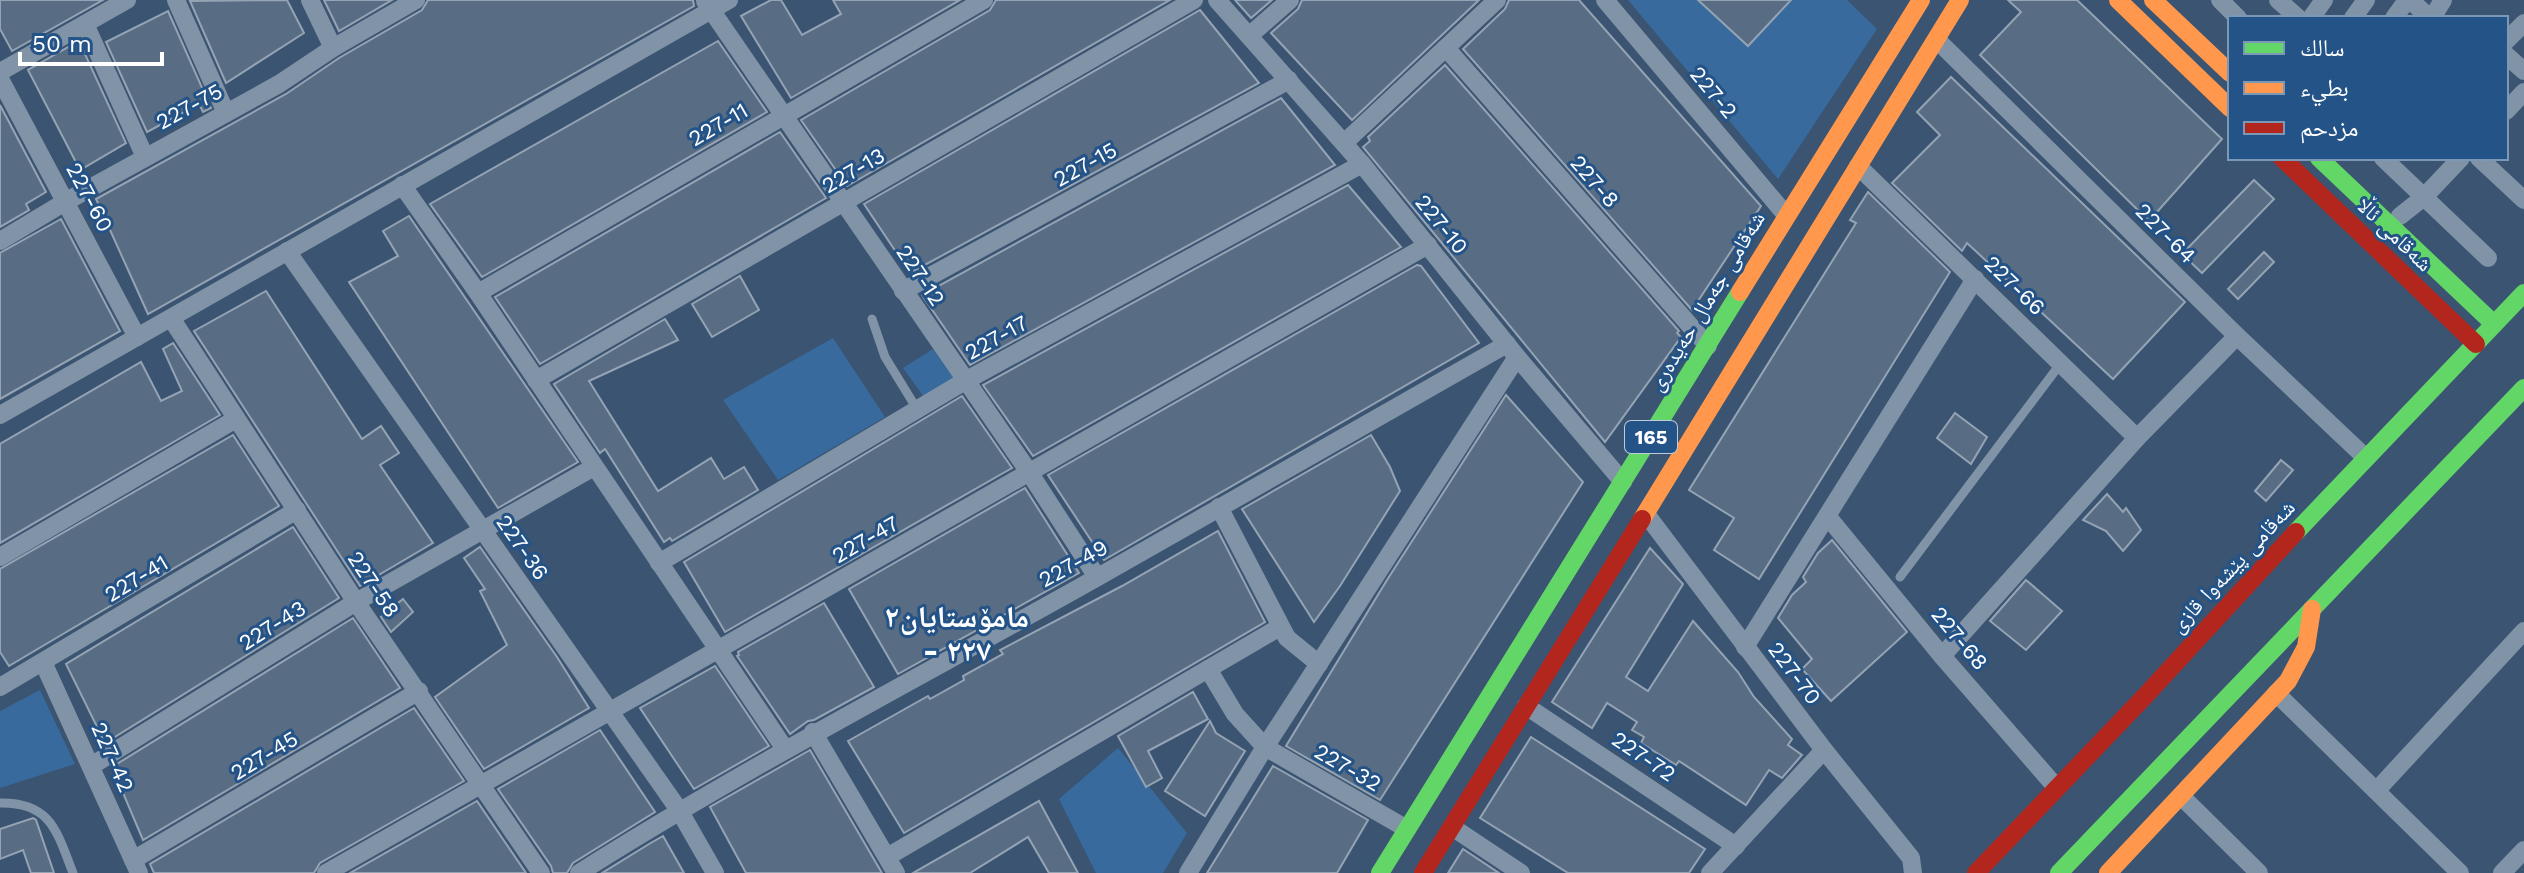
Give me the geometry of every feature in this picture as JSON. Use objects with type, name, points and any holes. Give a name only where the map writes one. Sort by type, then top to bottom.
[{"type":"main road","name":"شەقامی جەمال حەیدەری","points":[[1380,873],[1921,0]]},
{"type":"main road","name":"165","points":[[1423,873],[1960,0]]},
{"type":"main road","points":[[2118,0],[2228,106]]},
{"type":"main road","points":[[2153,0],[2228,71]]},
{"type":"main road","name":"شه‌قامی ئاڵا","points":[[2284,160],[2476,344]]},
{"type":"main road","points":[[2321,160],[2494,324]]},
{"type":"main road","name":"شەقامی پێشەوا قازی","points":[[1976,873],[2146,695],[2365,457],[2524,293]]},
{"type":"main road","points":[[2059,873],[2524,388]]},
{"type":"main road","points":[[2108,873],[2288,681],[2305,653],[2312,609]]},
{"type":"main road","points":[[1460,745],[1490,765]]},
{"type":"street","points":[[1,83],[85,24],[127,0]]},
{"type":"street","points":[[176,0],[226,113]]},
{"type":"street","points":[[310,0],[333,48]]},
{"type":"street","name":"227-75","points":[[0,241],[279,84],[333,48],[416,0]]},
{"type":"street","points":[[0,415],[402,185],[708,5],[729,0]]},
{"type":"street","name":"227-11","points":[[478,293],[984,0]]},
{"type":"street","name":"227-13","points":[[536,380],[1194,0]]},
{"type":"street","name":"227-10","points":[[1217,0],[1362,164],[1623,482]]},
{"type":"street","points":[[1249,36],[1290,0]]},
{"type":"street","points":[[1344,143],[1497,0]]},
{"type":"street","name":"227-2","points":[[1605,0],[1786,215]]},
{"type":"street","points":[[2220,0],[2236,16]]},
{"type":"street","points":[[2278,0],[2296,16]]},
{"type":"street","points":[[2396,16],[2408,0],[2428,16]]},
{"type":"street","name":"227-12","points":[[708,5],[1029,472],[1097,577]]},
{"type":"street","points":[[2508,39],[2524,23]]},
{"type":"street","points":[[85,24],[145,157]]},
{"type":"street","name":"227-64","points":[[1937,40],[2237,336],[2365,457]]},
{"type":"street","name":"227-8","points":[[1446,48],[1708,346]]},
{"type":"street","points":[[2508,57],[2524,71]]},
{"type":"street","name":"227-15","points":[[903,291],[1289,80]]},
{"type":"street","name":"227-60","points":[[1,83],[137,337]]},
{"type":"street","points":[[2508,109],[2524,92]]},
{"type":"street","points":[[2385,160],[2488,258]]},
{"type":"street","points":[[2400,216],[2424,197],[2459,160]]},
{"type":"street","points":[[2481,160],[2524,200]]},
{"type":"street","name":"227-17","points":[[659,563],[965,381],[1362,164]]},
{"type":"street","name":"227-66","points":[[1858,166],[2137,438]]},
{"type":"street","points":[[402,185],[785,749]]},
{"type":"street","name":"227-47","points":[[326,873],[1428,245]]},
{"type":"street","name":"227-36","points":[[287,251],[679,810],[715,873]]},
{"type":"street","points":[[1745,647],[1975,279]]},
{"type":"street","name":"227-58","points":[[171,318],[356,602],[541,873]]},
{"type":"street","points":[[1942,656],[2137,438],[2237,336]]},
{"type":"street","points":[[1188,873],[1512,350]]},
{"type":"street","name":"227-49","points":[[579,873],[813,732],[1219,507],[1512,350]]},
{"type":"street","points":[[0,557],[236,419]]},
{"type":"street","name":"227-43","points":[[91,766],[356,602],[594,467]]},
{"type":"street","points":[[1219,507],[1287,638],[1319,664]]},
{"type":"street","name":"227-41","points":[[3,680],[43,662],[297,510]]},
{"type":"street","name":"227-70","points":[[1646,514],[1912,866]]},
{"type":"street","name":"227-68","points":[[1828,517],[1942,656],[2056,787]]},
{"type":"street","points":[[813,732],[892,865],[1280,627]]},
{"type":"street","points":[[2377,790],[2524,631]]},
{"type":"street","name":"227-42","points":[[43,662],[136,867]]},
{"type":"street","name":"227-32","points":[[1208,669],[1235,714],[1265,747],[1407,829]]},
{"type":"street","name":"227-45","points":[[136,867],[419,691]]},
{"type":"street","points":[[2276,693],[2460,873]]},
{"type":"street","name":"227-72","points":[[1526,706],[1736,846]]},
{"type":"street","points":[[1710,873],[1824,750]]},
{"type":"street","points":[[2181,796],[2259,873]]},
{"type":"street","points":[[1452,827],[1521,873]]},
{"type":"street","points":[[2502,873],[2524,850]]},
{"type":"lane","points":[[872,319],[885,357],[917,409]]},
{"type":"lane","points":[[1900,577],[2061,363]]},
{"type":"lane","points":[[0,803],[33,808],[47,817],[56,829],[73,873]]},
{"type":"shaded area","points":[[1628,0],[1698,0],[1748,46],[1791,0],[1847,0],[1877,29],[1778,179]]},
{"type":"shaded area","points":[[833,338],[885,417],[778,480],[723,400]]},
{"type":"shaded area","points":[[933,349],[954,379],[926,400],[903,368]]},
{"type":"shaded area","points":[[40,690],[75,764],[0,788],[0,711]]},
{"type":"shaded area","points":[[1118,748],[1187,833],[1163,873],[1096,873],[1059,799]]},
{"type":"building","points":[[0,0],[103,0],[12,51],[0,29]]},
{"type":"building","points":[[287,0],[304,33],[226,83],[190,1]]},
{"type":"building","points":[[324,0],[392,0],[339,31]]},
{"type":"building","points":[[428,0],[693,0],[694,6],[148,314],[96,199],[286,94],[339,58],[422,10]]},
{"type":"building","points":[[771,0],[781,0],[802,35],[841,14],[833,0],[960,0],[791,98],[741,16]]},
{"type":"building","points":[[996,0],[1170,0],[847,186],[801,120],[990,10]]},
{"type":"building","points":[[1235,0],[1272,0],[1251,18]]},
{"type":"building","points":[[1302,0],[1479,0],[1352,120],[1271,33],[1298,9]]},
{"type":"building","points":[[1509,0],[1579,0],[1761,206],[1692,310],[1463,49],[1505,9]]},
{"type":"building","points":[[1698,0],[1791,0],[1748,46]]},
{"type":"building","points":[[2008,0],[2077,0],[2222,139],[2149,221],[1980,55],[2021,12]]},
{"type":"building","points":[[1200,10],[1259,83],[910,273],[864,204]]},
{"type":"building","points":[[168,11],[211,108],[203,112],[199,104],[147,132],[106,42]]},
{"type":"building","points":[[79,41],[126,143],[80,170],[28,70]]},
{"type":"building","points":[[718,41],[767,112],[482,277],[430,204]]},
{"type":"building","points":[[1445,65],[1679,331],[1677,333],[1681,337],[1605,442],[1363,147],[1370,141],[1368,137]]},
{"type":"building","points":[[1951,77],[2185,302],[2113,379],[1967,243],[1962,251],[1892,183],[1940,135],[1917,112]]},
{"type":"building","points":[[1281,98],[1335,165],[970,365],[922,295]]},
{"type":"building","points":[[0,105],[46,192],[26,204],[29,210],[0,227]]},
{"type":"building","points":[[780,132],[826,198],[540,364],[495,297]]},
{"type":"building","points":[[2254,180],[2274,199],[2202,273],[2182,254]]},
{"type":"building","points":[[1348,185],[1401,247],[1033,456],[983,385]]},
{"type":"building","points":[[1868,192],[1950,272],[1759,579],[1714,550],[1734,518],[1689,490],[1856,223],[1850,220]]},
{"type":"building","points":[[409,216],[578,462],[498,508],[349,282],[398,256],[383,231]]},
{"type":"building","points":[[61,219],[120,331],[0,399],[0,253]]},
{"type":"building","points":[[2264,252],[2274,262],[2238,299],[2228,289]]},
{"type":"building","points":[[1417,265],[1421,266],[1479,343],[1104,560],[1048,475]]},
{"type":"building","points":[[740,276],[759,310],[712,337],[692,304]]},
{"type":"building","points":[[266,291],[362,439],[381,426],[399,453],[380,465],[433,543],[360,586],[194,331]]},
{"type":"building","points":[[665,319],[678,340],[589,381],[658,491],[711,458],[724,479],[744,467],[758,490],[672,541],[670,538],[664,542],[605,449],[600,453],[554,384]]},
{"type":"building","points":[[173,343],[220,415],[0,543],[0,444],[141,362],[161,401],[182,391],[163,349]]},
{"type":"building","points":[[1506,395],[1583,482],[1380,800],[1286,746],[1387,580]]},
{"type":"building","points":[[962,396],[1012,468],[725,632],[684,562]]},
{"type":"building","points":[[1955,413],[1987,437],[1971,464],[1937,438]]},
{"type":"building","points":[[233,435],[279,506],[9,666],[0,652],[0,569]]},
{"type":"building","points":[[1371,435],[1400,491],[1314,622],[1242,509]]},
{"type":"building","points":[[2281,460],[2293,470],[2266,501],[2255,491]]},
{"type":"building","points":[[1025,488],[1079,573],[898,674],[849,589]]},
{"type":"building","points":[[2107,494],[2123,512],[2126,508],[2141,530],[2123,551],[2106,531],[2083,520]]},
{"type":"building","points":[[293,527],[339,598],[105,743],[66,664]]},
{"type":"building","points":[[1218,531],[1265,622],[904,833],[848,741],[928,696],[930,699],[964,680],[963,676],[1003,654],[1000,650]]},
{"type":"building","points":[[1832,540],[1907,632],[1831,701],[1802,669],[1812,659],[1778,618],[1792,595],[1806,582],[1803,577],[1818,553]]},
{"type":"building","points":[[480,547],[589,708],[484,769],[435,697],[507,645],[480,591],[485,589],[464,558]]},
{"type":"building","points":[[1650,548],[1683,584],[1626,677],[1648,691],[1693,621],[1792,739],[1788,745],[1802,755],[1782,778],[1769,770],[1746,805],[1679,761],[1676,765],[1641,743],[1644,737],[1632,730],[1637,722],[1607,703],[1592,728],[1552,702]]},
{"type":"building","points":[[2026,580],[2062,611],[2026,650],[1990,621]]},
{"type":"building","points":[[403,599],[413,612],[391,632],[381,617]]},
{"type":"building","points":[[824,603],[874,687],[808,721],[790,734],[737,656],[738,652]]},
{"type":"building","points":[[353,618],[400,688],[143,840],[112,767]]},
{"type":"building","points":[[715,666],[769,746],[694,789],[640,708]]},
{"type":"building","points":[[1193,692],[1208,719],[1148,751],[1162,778],[1146,787],[1118,736]]},
{"type":"building","points":[[414,708],[464,781],[320,863],[314,873],[154,873],[150,864]]},
{"type":"building","points":[[1210,721],[1216,733],[1245,751],[1205,816],[1165,791]]},
{"type":"building","points":[[600,730],[655,812],[573,863],[567,873],[553,873],[498,789]]},
{"type":"building","points":[[1531,737],[1705,849],[1689,873],[1568,873],[1480,818]]},
{"type":"building","points":[[810,750],[882,873],[746,873],[710,807]]},
{"type":"building","points":[[1273,766],[1368,820],[1337,873],[1207,873]]},
{"type":"building","points":[[477,801],[526,873],[350,873]]},
{"type":"building","points":[[1039,801],[1078,873],[1049,873],[1028,837],[970,873],[913,873]]},
{"type":"building","points":[[33,818],[54,873],[31,873],[23,850],[0,859],[0,829]]},
{"type":"building","points":[[663,836],[684,873],[602,873],[649,844]]},
{"type":"building","points":[[1463,849],[1499,873],[1448,873]]},
{"type":"traffic: fast","points":[[2321,160],[2494,324]]},
{"type":"traffic: fast","points":[[1380,873],[1740,292]]},
{"type":"traffic: fast","points":[[2296,532],[2524,293]]},
{"type":"traffic: fast","points":[[2059,873],[2524,388]]},
{"type":"traffic: slow","points":[[1740,292],[1921,0]]},
{"type":"traffic: slow","points":[[1642,519],[1960,0]]},
{"type":"traffic: slow","points":[[2118,0],[2228,106]]},
{"type":"traffic: slow","points":[[2153,0],[2228,71]]},
{"type":"traffic: slow","points":[[2108,873],[2288,681],[2306,647],[2312,609]]},
{"type":"traffic: jam","points":[[2284,160],[2476,344]]},
{"type":"traffic: jam","points":[[1423,873],[1642,519]]},
{"type":"traffic: jam","points":[[1976,873],[2296,532]]},
{"type":"district","name":"مامۆستایان٢ - ٢٢٧","points":[[957,634]]}]
